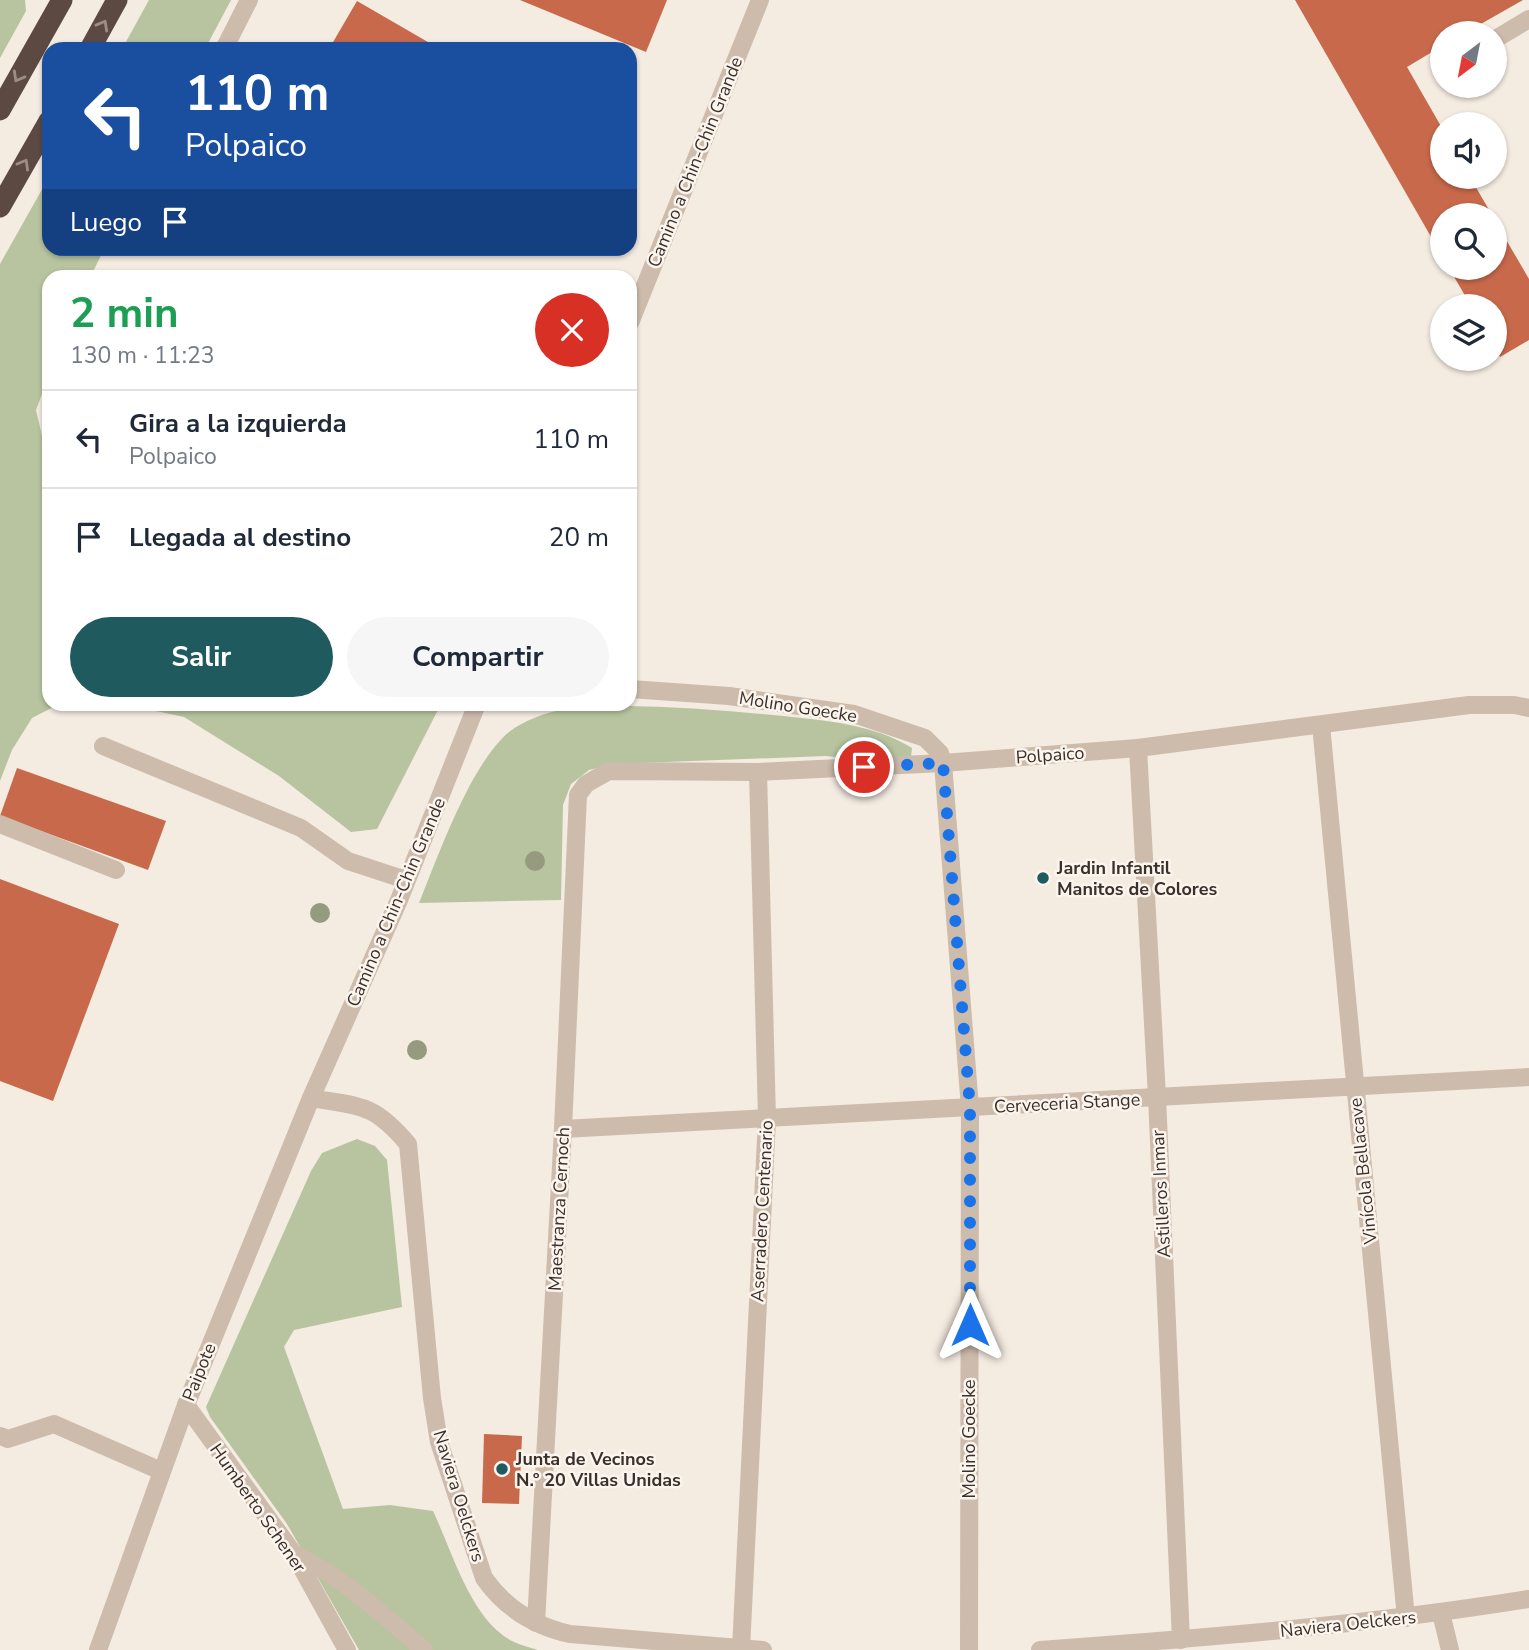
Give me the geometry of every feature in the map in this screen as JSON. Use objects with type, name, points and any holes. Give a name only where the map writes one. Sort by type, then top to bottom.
[{"type":"highway","points":[[94,42],[117,0]]},
{"type":"highway","points":[[0,110],[60,1]]},
{"type":"highway","points":[[0,207],[42,133]]},
{"type":"street","points":[[228,42],[249,0]]},
{"type":"street","name":"Camino a Chin-Chin Grande","points":[[637,306],[760,0]]},
{"type":"street","points":[[1507,32],[1529,19]]},
{"type":"street","name":"Molino Goecke","points":[[637,689],[729,696],[854,714],[925,738],[940,753],[943,763],[970,1108],[969,1650]]},
{"type":"street","name":"Polpaico","points":[[578,795],[586,784],[609,771],[758,772],[943,763],[1138,748],[1469,705],[1514,705],[1529,708]]},
{"type":"street","name":"Camino a Chin-Chin Grande","points":[[311,1098],[407,880],[474,711]]},
{"type":"street","name":"Vinícola Bellacave","points":[[1321,725],[1406,1618]]},
{"type":"street","points":[[103,746],[301,828],[348,861],[407,880]]},
{"type":"street","name":"Astilleros Inmar","points":[[1138,748],[1157,1097],[1181,1640]]},
{"type":"street","name":"Aserradero Centenario","points":[[741,1649],[767,1119],[758,772]]},
{"type":"street","name":"Maestranza Cernoch","points":[[536,1623],[578,795]]},
{"type":"street","points":[[0,824],[116,870]]},
{"type":"street","name":"Cerveceria Stange","points":[[563,1129],[1529,1077]]},
{"type":"street","name":"Paipote","points":[[98,1650],[186,1405],[311,1098]]},
{"type":"street","name":"Naviera Oelckers","points":[[311,1098],[369,1108],[389,1122],[408,1144],[432,1398],[439,1442],[484,1578],[494,1592],[521,1615],[536,1623],[609,1644],[763,1650]]},
{"type":"street","name":"Humberto Schener","points":[[186,1405],[294,1554],[347,1650]]},
{"type":"street","points":[[0,1436],[8,1439],[54,1424],[161,1471]]},
{"type":"street","points":[[294,1554],[339,1579],[424,1650]]},
{"type":"street","name":"Naviera Oelckers","points":[[1040,1650],[1181,1640],[1240,1643],[1529,1599]]},
{"type":"street","points":[[1441,1613],[1450,1650]]},
{"type":"green space","points":[[0,0],[25,0],[26,11],[0,58]]},
{"type":"green space","points":[[149,0],[231,0],[209,42],[126,42]]},
{"type":"green space","points":[[42,189],[42,256],[101,256],[94,270],[42,270],[42,394],[36,410],[42,436],[42,711],[46,711],[32,718],[12,750],[0,781],[0,264]]},
{"type":"green space","points":[[637,706],[745,712],[850,725],[882,734],[912,748],[911,757],[898,762],[825,756],[640,763],[589,770],[571,784],[563,805],[561,900],[419,903],[446,836],[481,766],[509,732],[521,724],[550,713],[637,711]]},
{"type":"green space","points":[[156,711],[437,711],[377,829],[351,832],[279,776],[184,717]]},
{"type":"green space","points":[[357,1139],[375,1146],[387,1160],[402,1307],[294,1330],[284,1347],[343,1509],[390,1505],[433,1511],[464,1583],[485,1617],[512,1641],[538,1650],[359,1650],[287,1524],[210,1417],[206,1407],[311,1171],[322,1153]]},
{"type":"building","points":[[520,0],[667,0],[646,52],[637,48],[637,42],[622,42]]},
{"type":"building","points":[[1295,0],[1523,0],[1486,21],[1430,21],[1430,53],[1407,67],[1433,112],[1430,112],[1430,189],[1477,189],[1485,203],[1430,203],[1430,235]]},
{"type":"building","points":[[357,1],[428,42],[333,42]]},
{"type":"building","points":[[1507,241],[1529,279],[1529,340],[1507,353],[1507,294],[1464,294],[1456,280],[1507,280]]},
{"type":"building","points":[[17,768],[166,821],[148,870],[0,816]]},
{"type":"building","points":[[0,879],[119,924],[53,1101],[0,1081]]},
{"type":"building","name":"Junta de Vecinos N.º 20 Villas Unidas","points":[[484,1434],[522,1436],[519,1504],[482,1503]]},
{"type":"place","name":"Jardin Infantil Manitos de Colores","points":[[1043,878]]},
{"type":"place","name":"Junta de Vecinos N.º 20 Villas Unidas","points":[[502,1469]]},
{"type":"route","points":[[864,767],[943,763],[970,1108],[970,1325]]}]
